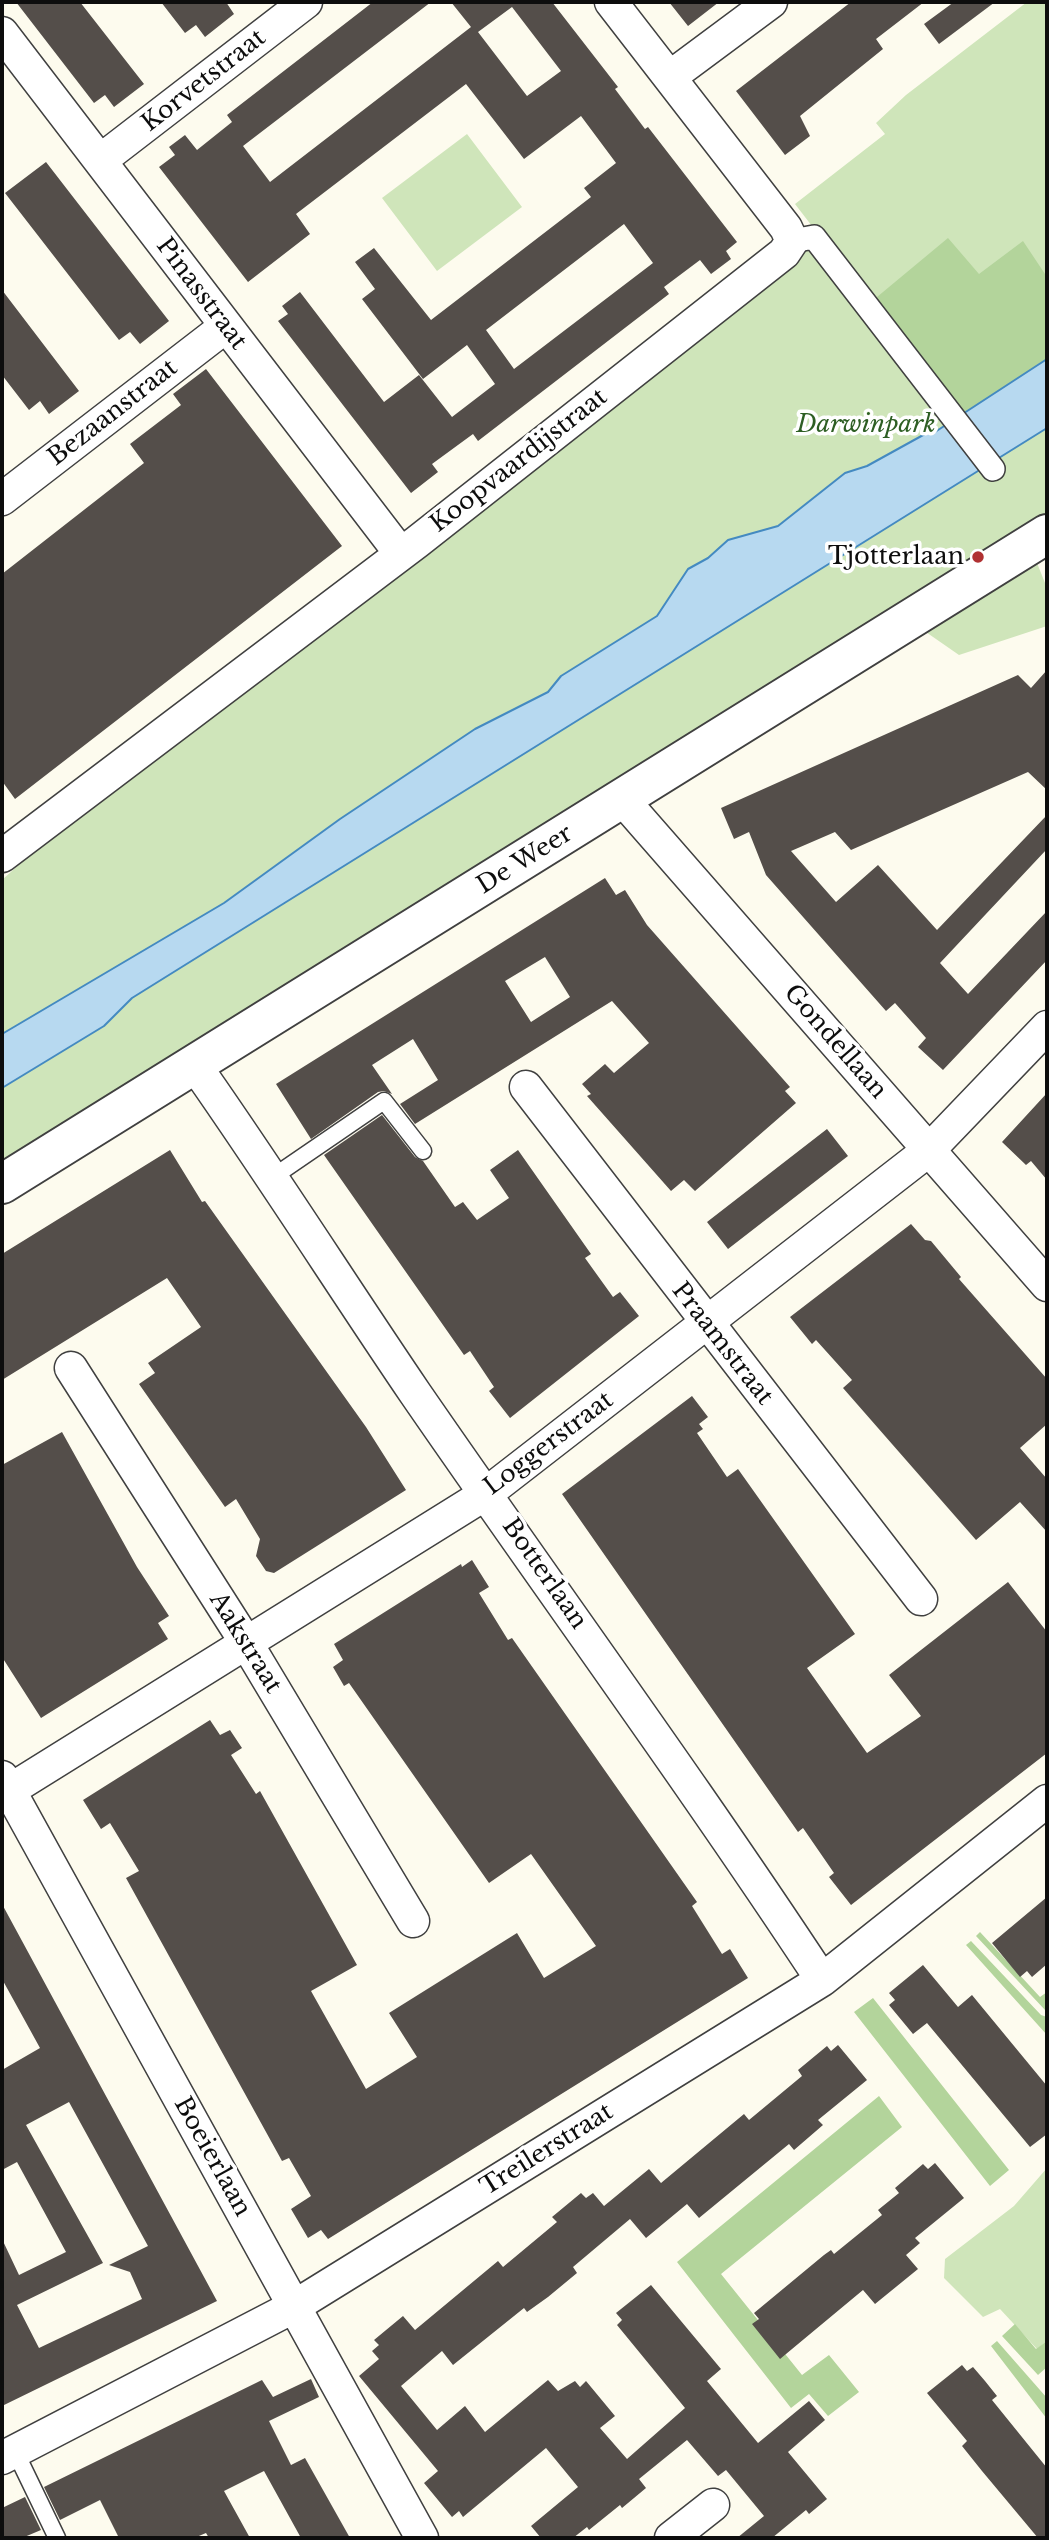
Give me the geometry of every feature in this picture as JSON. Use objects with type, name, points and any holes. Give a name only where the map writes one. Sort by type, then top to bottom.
[{"type":"street","name":"Korvetstraat","points":[[101,160],[306,2]]},
{"type":"street","points":[[611,2],[786,228],[792,241],[814,237],[993,469]]},
{"type":"street","points":[[670,77],[771,2]]},
{"type":"street","name":"Pinasstraat","points":[[2,33],[401,554]]},
{"type":"street","name":"Koopvaardijstraat","points":[[3,854],[401,554],[784,253],[792,241]]},
{"type":"street","name":"Bezaanstraat","points":[[2,499],[225,327]]},
{"type":"street","name":"De Weer","points":[[2,1184],[1047,534]]},
{"type":"street","name":"Gondellaan","points":[[623,800],[1047,1285]]},
{"type":"street","name":"Loggerstraat","points":[[4,1788],[247,1644],[487,1493],[929,1150],[1047,1027]]},
{"type":"street","name":"Botterlaan","points":[[194,1064],[274,1177],[416,1393],[750,1871],[822,1980]]},
{"type":"street","name":"Praamstraat","points":[[526,1087],[922,1599]]},
{"type":"street","name":"Aakstraat","points":[[71,1368],[247,1644],[413,1921]]},
{"type":"street","name":"Boeierlaan","points":[[4,1788],[422,2538]]},
{"type":"street","name":"Treilerstraat","points":[[8,2454],[295,2306],[822,1980],[1047,1801]]},
{"type":"street","points":[[671,2538],[713,2505]]},
{"type":"lane","points":[[274,1177],[384,1101],[422,1151]]},
{"type":"lane","name":"Treilerstraat","points":[[8,2454],[57,2538]]},
{"type":"green space","name":"Darwinpark","points":[[1027,2],[1047,2],[1047,516],[2,1172],[2,880],[34,851],[815,230],[795,204],[885,134],[876,123],[906,95]]},
{"type":"green space","points":[[467,134],[522,207],[437,271],[382,198]]},
{"type":"green space","points":[[948,238],[979,274],[1023,241],[1047,277],[1047,359],[959,416],[871,302]]},
{"type":"green space","points":[[1035,558],[1047,588],[1047,626],[959,655],[923,630]]},
{"type":"green space","points":[[980,1932],[1040,1997],[1047,1992],[1045,2010],[976,1936]]},
{"type":"green space","points":[[971,1941],[1041,2015],[1047,2017],[1047,2035],[966,1945]]},
{"type":"green space","points":[[873,1998],[1009,2170],[990,2186],[854,2012]]},
{"type":"green space","points":[[879,2096],[902,2127],[721,2274],[802,2375],[829,2355],[859,2392],[828,2416],[809,2394],[791,2408],[677,2262]]},
{"type":"green space","points":[[1047,2168],[1047,2341],[1037,2349],[1000,2309],[983,2317],[944,2278],[945,2259],[1014,2206]]},
{"type":"green space","points":[[1015,2324],[1036,2349],[1047,2341],[1047,2367],[1038,2375],[1002,2336]]},
{"type":"green space","points":[[997,2341],[1047,2398],[1047,2419],[991,2346]]},
{"type":"water","points":[[1047,359],[1047,428],[132,998],[104,1026],[2,1088],[2,1034],[224,903],[340,819],[475,729],[548,692],[561,676],[657,616],[688,569],[708,558],[728,540],[778,526],[845,473],[867,466],[925,434],[935,432]]},
{"type":"building","points":[[16,2],[80,2],[144,84],[114,107],[105,95],[94,103]]},
{"type":"building","points":[[161,2],[226,2],[234,14],[205,37],[196,25],[185,33]]},
{"type":"building","points":[[373,2],[431,2],[243,146],[270,182],[471,27],[451,2],[552,2],[618,87],[615,89],[645,129],[648,127],[737,242],[726,251],[731,259],[711,274],[700,260],[664,287],[669,294],[478,441],[473,434],[432,464],[438,472],[411,493],[278,321],[288,314],[282,306],[300,292],[384,402],[419,375],[452,417],[495,384],[467,345],[423,379],[362,299],[375,289],[355,262],[374,248],[431,320],[591,197],[584,188],[616,163],[581,116],[524,159],[466,84],[296,214],[310,234],[248,282],[159,167],[175,155],[169,147],[185,135],[197,150],[232,122],[227,115]],"holes":[[[512,7],[561,71],[527,96],[478,32]],[[624,224],[653,263],[514,369],[486,330]]]},
{"type":"building","points":[[669,2],[719,2],[688,26]]},
{"type":"building","points":[[851,2],[924,2],[876,39],[883,49],[800,116],[810,136],[785,155],[736,91]]},
{"type":"building","points":[[954,2],[995,2],[939,44],[924,24]]},
{"type":"building","points":[[46,162],[169,321],[140,344],[130,332],[119,340],[5,193]]},
{"type":"building","points":[[2,290],[79,391],[49,414],[40,401],[29,410],[2,375]]},
{"type":"building","points":[[206,369],[342,546],[15,799],[2,781],[2,574],[144,463],[130,444],[181,405],[173,394]]},
{"type":"building","points":[[1047,670],[1047,790],[1028,772],[851,850],[835,832],[791,851],[836,902],[878,865],[937,930],[1047,815],[1047,849],[940,963],[968,994],[1047,911],[1047,960],[943,1070],[918,1047],[926,1038],[895,1003],[886,1011],[766,875],[749,832],[734,839],[721,808],[1018,675],[1031,688]]},
{"type":"building","points":[[605,878],[616,895],[625,890],[647,925],[790,1087],[785,1091],[796,1103],[695,1191],[684,1180],[671,1191],[587,1096],[591,1094],[582,1084],[605,1064],[614,1073],[649,1043],[612,1001],[415,1124],[400,1104],[438,1080],[413,1039],[372,1065],[392,1094],[378,1092],[311,1139],[276,1084]],"holes":[[[545,957],[570,997],[531,1022],[505,981]]]},
{"type":"building","points":[[1047,1093],[1047,1180],[1031,1161],[1026,1165],[1002,1142]]},
{"type":"building","points":[[382,1115],[415,1157],[423,1161],[455,1207],[463,1202],[477,1220],[509,1198],[490,1170],[518,1150],[591,1254],[585,1258],[613,1297],[620,1292],[639,1316],[510,1418],[489,1391],[494,1387],[470,1351],[464,1355],[324,1155]]},
{"type":"building","points":[[827,1129],[848,1156],[728,1249],[707,1222]]},
{"type":"building","points":[[170,1150],[202,1202],[205,1201],[366,1427],[406,1490],[274,1573],[266,1571],[256,1556],[260,1539],[236,1499],[225,1507],[139,1384],[155,1373],[148,1363],[201,1327],[167,1278],[2,1380],[2,1254]]},
{"type":"building","points":[[911,1224],[925,1240],[931,1241],[961,1277],[959,1279],[1047,1379],[1047,1424],[1020,1448],[1047,1479],[1047,1532],[1020,1502],[976,1540],[843,1388],[852,1380],[816,1340],[812,1344],[790,1317]]},
{"type":"building","points":[[692,1396],[708,1417],[699,1424],[703,1429],[697,1433],[727,1477],[738,1469],[855,1634],[807,1668],[867,1753],[921,1716],[889,1675],[1008,1582],[1047,1632],[1047,1753],[851,1905],[829,1877],[834,1873],[803,1828],[798,1832],[562,1494]]},
{"type":"building","points":[[62,1432],[137,1567],[169,1616],[158,1623],[168,1639],[41,1718],[2,1657],[2,1465]]},
{"type":"building","points":[[472,1560],[489,1587],[479,1593],[508,1640],[512,1638],[697,1902],[692,1906],[722,1954],[730,1949],[748,1978],[328,2239],[321,2230],[308,2238],[291,2209],[311,2196],[289,2158],[282,2161],[126,1878],[139,1871],[110,1823],[101,1829],[83,1800],[210,1720],[220,1735],[230,1730],[242,1748],[231,1755],[256,1794],[260,1791],[357,1965],[311,1991],[366,2089],[417,2057],[389,2013],[517,1933],[544,1978],[596,1946],[531,1854],[489,1883],[349,1683],[344,1686],[333,1667],[343,1660],[334,1644],[461,1564],[462,1567]]},
{"type":"building","points":[[1047,1897],[1047,1964],[1032,1977],[1027,1971],[1020,1977],[992,1943]]},
{"type":"building","points":[[2,1904],[217,2301],[2,2406],[2,2239],[19,2275],[66,2252],[17,2162],[2,2170],[2,2070],[40,2048],[2,1979]],"holes":[[[69,2102],[148,2246],[109,2265],[130,2272],[142,2299],[39,2348],[17,2305],[103,2263],[26,2125]]]},
{"type":"building","points":[[923,1965],[958,2007],[972,1995],[1047,2086],[1047,2134],[1030,2147],[927,2023],[913,2034],[889,2005],[895,2000],[889,1993]]},
{"type":"building","points":[[838,2045],[867,2080],[818,2120],[823,2125],[794,2150],[789,2144],[699,2218],[687,2204],[646,2238],[630,2219],[573,2267],[577,2273],[548,2297],[527,2312],[524,2308],[453,2365],[442,2351],[401,2386],[437,2430],[465,2406],[485,2432],[548,2380],[558,2391],[575,2381],[580,2387],[586,2381],[615,2416],[600,2428],[627,2459],[685,2408],[617,2325],[622,2320],[616,2313],[651,2285],[721,2369],[707,2381],[758,2443],[809,2401],[825,2420],[788,2452],[827,2499],[809,2514],[806,2510],[772,2538],[737,2538],[764,2516],[726,2470],[718,2476],[687,2440],[639,2479],[646,2488],[622,2508],[620,2505],[589,2530],[587,2527],[573,2538],[541,2538],[531,2526],[578,2487],[546,2448],[463,2517],[459,2511],[452,2517],[424,2483],[438,2471],[359,2376],[379,2359],[372,2351],[379,2345],[374,2340],[403,2316],[415,2330],[498,2261],[503,2267],[557,2222],[552,2217],[581,2193],[586,2198],[593,2193],[604,2206],[649,2169],[661,2183],[744,2114],[749,2120],[802,2076],[798,2070],[827,2046],[831,2051]]},
{"type":"building","points":[[935,2163],[964,2198],[915,2238],[920,2243],[906,2255],[918,2269],[875,2304],[863,2290],[780,2359],[752,2324],[759,2319],[754,2313],[824,2255],[831,2250],[834,2254],[882,2215],[878,2210],[899,2193],[895,2188],[923,2164],[928,2169]]},
{"type":"building","points":[[962,2365],[967,2371],[973,2367],[985,2381],[997,2396],[992,2400],[1047,2468],[1047,2538],[1038,2538],[982,2471],[962,2446],[967,2441],[927,2393]]},
{"type":"building","points":[[311,2379],[319,2397],[269,2421],[291,2465],[305,2458],[350,2538],[301,2538],[264,2471],[224,2491],[250,2538],[209,2538],[206,2533],[194,2538],[119,2538],[100,2500],[60,2520],[44,2487],[262,2380],[273,2397]]},
{"type":"building","points":[[25,2497],[41,2530],[22,2538],[2,2538],[2,2508]]},
{"type":"place","name":"Tjotterlaan","points":[[978,557]]}]
